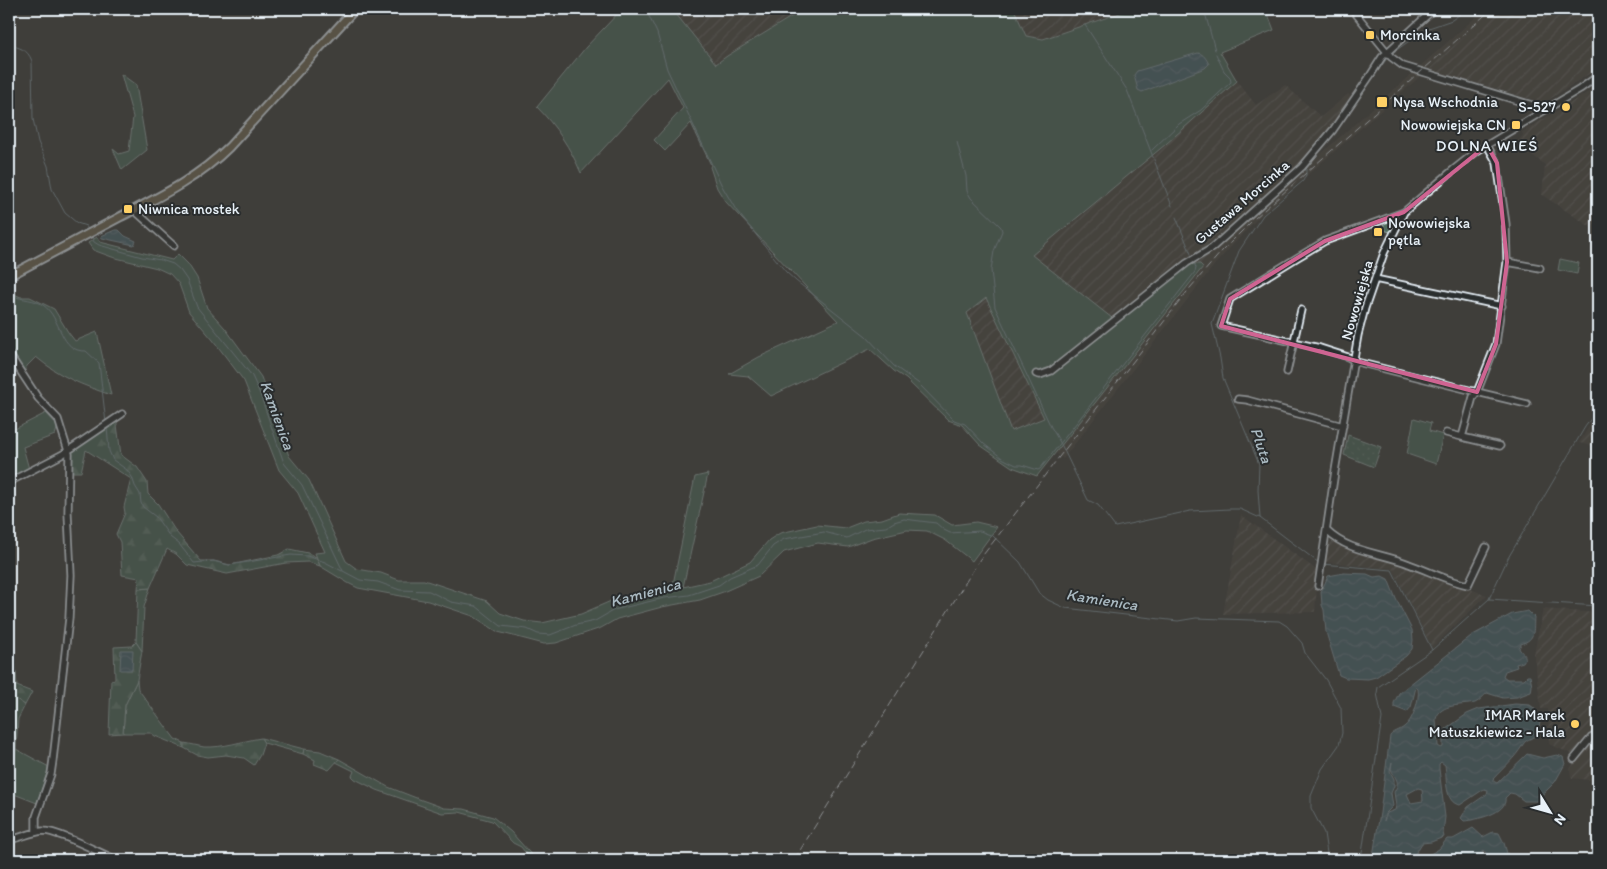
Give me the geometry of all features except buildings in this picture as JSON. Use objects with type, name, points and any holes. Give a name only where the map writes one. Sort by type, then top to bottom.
[{"type":"main road","points":[[9,276],[187,181],[217,159],[355,9]]},
{"type":"street","points":[[1361,9],[1354,11],[1389,54],[1408,68],[1532,105],[1541,112]]},
{"type":"street","name":"Gustawa Morcinka","points":[[1036,374],[1040,375],[1051,371],[1187,263],[1212,248],[1238,226],[1314,155],[1380,60],[1389,54],[1434,9]]},
{"type":"street","name":"Nowowiejska","points":[[1318,586],[1354,360],[1365,308],[1384,253],[1404,212],[1453,170],[1487,145],[1580,89],[1598,76]]},
{"type":"street","points":[[1462,437],[1474,397],[1496,344],[1508,262],[1506,224],[1497,163],[1487,145]]},
{"type":"street","points":[[134,210],[174,246]]},
{"type":"street","points":[[1404,212],[1325,241],[1230,299],[1221,326],[1320,348],[1354,360],[1527,404]]},
{"type":"street","points":[[1508,262],[1540,268]]},
{"type":"street","points":[[1375,279],[1502,306]]},
{"type":"street","points":[[1287,372],[1301,310]]},
{"type":"street","points":[[9,354],[38,398],[58,419],[68,450],[70,465],[68,512],[71,568],[69,618],[54,760],[36,817],[36,832]]},
{"type":"street","points":[[1238,399],[1343,426]]},
{"type":"street","points":[[9,482],[68,450],[122,414]]},
{"type":"street","points":[[1446,433],[1500,446]]},
{"type":"street","points":[[1327,531],[1336,540],[1348,545],[1468,585],[1486,547]]},
{"type":"street","points":[[1574,759],[1591,738],[1598,734]]},
{"type":"street","points":[[9,840],[36,832],[50,831],[117,860]]},
{"type":"highlighted area","points":[[1487,145],[1497,163],[1507,262],[1496,344],[1477,392],[1221,326],[1230,299],[1325,241],[1404,212]]},
{"type":"shaded area","points":[[672,9],[804,9],[716,64]]},
{"type":"shaded area","points":[[1014,9],[1132,9],[1043,39],[1026,36]]},
{"type":"shaded area","points":[[1485,9],[1497,9],[1256,220],[1216,263],[1063,459],[1056,453],[1203,267],[1200,264],[1298,174]]},
{"type":"shaded area","points":[[1497,9],[1598,9],[1598,68],[1544,103],[1429,69]]},
{"type":"shaded area","points":[[1237,81],[1256,105],[1285,85],[1321,117],[1348,94],[1352,97],[1298,174],[1200,264],[1190,264],[1117,323],[1031,256],[1166,144]]},
{"type":"shaded area","points":[[1598,86],[1598,220],[1592,228],[1542,195],[1545,165],[1517,143],[1523,135],[1522,132]]},
{"type":"shaded area","points":[[987,298],[1044,418],[1011,431],[967,313]]},
{"type":"shaded area","points":[[1598,413],[1598,447],[1579,443],[1596,415]]},
{"type":"shaded area","points":[[1241,515],[1318,571],[1315,612],[1223,614]]},
{"type":"shaded area","points":[[1328,540],[1487,595],[1432,648],[1393,569],[1324,562]]},
{"type":"shaded area","points":[[1543,609],[1598,613],[1598,781],[1571,778],[1570,769],[1578,757],[1549,744],[1548,709],[1541,709],[1534,654]]},
{"type":"green space","points":[[622,9],[672,9],[716,64],[804,9],[1014,9],[1026,36],[1043,39],[1132,9],[1211,9],[1212,11],[1219,9],[1266,9],[1274,30],[1220,52],[1237,81],[1166,144],[1032,255],[1117,322],[1190,264],[1200,264],[1203,267],[1037,476],[1012,467],[980,445],[962,425],[948,420],[906,379],[894,371],[870,349],[771,396],[748,376],[729,374],[759,357],[838,321],[725,201],[717,188],[711,165],[691,123],[665,151],[654,140],[683,108],[668,78],[581,173],[562,138],[537,107],[586,47]],"holes":[[[986,298],[1044,418],[1011,431],[967,313]]]},
{"type":"green space","points":[[121,74],[136,85],[147,150],[122,170],[113,149],[119,154],[129,151],[133,117]]},
{"type":"green space","points":[[1389,220],[1395,226],[1389,232],[1383,226]]},
{"type":"green space","points":[[97,237],[100,242],[172,260],[178,254],[188,264],[197,278],[207,308],[225,328],[261,377],[289,456],[309,480],[346,561],[357,569],[381,573],[399,580],[424,580],[487,601],[500,613],[524,621],[542,623],[581,614],[611,601],[672,589],[695,477],[708,474],[683,587],[710,581],[750,562],[769,540],[780,533],[817,525],[846,528],[864,521],[882,519],[899,513],[935,515],[952,525],[976,522],[997,527],[972,561],[945,540],[927,531],[907,530],[872,538],[848,547],[818,543],[784,552],[759,576],[723,592],[700,600],[662,607],[617,619],[601,628],[556,643],[544,644],[498,632],[473,616],[428,601],[358,588],[320,566],[315,553],[325,552],[298,493],[279,470],[244,381],[189,312],[179,284],[170,274],[157,268],[112,257],[93,250],[88,243]]},
{"type":"green space","points":[[1560,259],[1579,263],[1577,274],[1558,270]]},
{"type":"green space","points":[[11,283],[16,295],[30,297],[54,309],[75,341],[97,332],[111,395],[72,380],[36,357],[27,366],[25,372],[9,354],[9,284]]},
{"type":"green space","points":[[46,413],[58,426],[55,435],[23,447],[30,473],[9,484],[9,432]]},
{"type":"green space","points":[[116,417],[121,455],[137,467],[147,482],[148,494],[158,504],[176,532],[201,561],[214,561],[230,565],[278,555],[289,549],[308,553],[316,557],[320,566],[308,562],[286,563],[227,574],[187,565],[176,554],[167,549],[150,588],[138,589],[139,578],[122,575],[120,542],[116,534],[125,513],[124,507],[131,479],[86,450],[81,472],[68,472],[69,448]]},
{"type":"green space","points":[[1414,418],[1431,423],[1429,431],[1443,435],[1436,464],[1407,454]]},
{"type":"green space","points":[[1348,435],[1381,447],[1374,467],[1344,455]]},
{"type":"green space","points":[[9,563],[17,687],[9,683]]},
{"type":"green space","points":[[150,588],[144,607],[142,651],[136,642],[138,589]]},
{"type":"green space","points":[[136,642],[142,651],[137,680],[125,705],[123,733],[109,734],[111,680],[115,679],[114,647],[132,646]]},
{"type":"green space","points":[[137,680],[138,689],[175,739],[184,743],[184,748],[151,733],[123,733],[125,705]]},
{"type":"green space","points":[[9,683],[32,692],[25,705],[9,694]]},
{"type":"green space","points":[[9,694],[25,705],[18,719],[16,749],[9,746]]},
{"type":"green space","points":[[261,738],[304,749],[303,754],[264,743]]},
{"type":"green space","points":[[261,738],[264,743],[254,765],[244,758],[226,755],[208,757],[197,755],[184,748],[184,743],[211,747]]},
{"type":"green space","points":[[16,749],[49,767],[37,803],[14,794],[10,795]]},
{"type":"green space","points":[[304,749],[320,751],[339,759],[329,770],[314,764],[315,760],[303,754]]},
{"type":"green space","points":[[339,759],[388,787],[419,799],[444,808],[464,809],[493,817],[511,832],[536,860],[531,860],[521,847],[513,843],[492,821],[459,812],[442,813],[377,790],[355,779],[352,776],[354,771],[336,762]]},
{"type":"water","points":[[1198,53],[1209,64],[1205,68],[1142,92],[1138,90],[1134,75],[1137,71]]},
{"type":"water","points":[[119,230],[125,236],[136,241],[134,245],[102,238],[101,236]]},
{"type":"water","points":[[1344,573],[1367,574],[1374,577],[1382,576],[1388,579],[1412,630],[1412,649],[1406,656],[1376,677],[1368,679],[1346,678],[1339,675],[1326,632],[1321,592],[1328,576]]},
{"type":"water","points":[[1528,611],[1534,617],[1533,630],[1529,640],[1521,644],[1519,648],[1525,659],[1523,662],[1516,664],[1517,667],[1505,671],[1503,676],[1507,679],[1524,679],[1530,676],[1531,692],[1517,697],[1503,698],[1487,693],[1475,703],[1452,706],[1442,710],[1436,719],[1438,746],[1443,747],[1443,733],[1446,729],[1467,714],[1479,709],[1515,704],[1530,705],[1534,708],[1540,722],[1538,729],[1534,736],[1525,742],[1493,781],[1497,783],[1527,754],[1543,758],[1557,755],[1563,757],[1565,764],[1555,782],[1536,801],[1524,801],[1515,794],[1510,793],[1505,798],[1502,808],[1497,812],[1464,821],[1461,818],[1468,807],[1487,794],[1488,790],[1484,789],[1460,805],[1455,803],[1449,795],[1445,765],[1441,762],[1439,769],[1445,817],[1444,837],[1422,843],[1414,856],[1404,860],[1374,860],[1373,856],[1390,736],[1407,724],[1413,715],[1418,698],[1418,689],[1416,687],[1411,707],[1407,712],[1394,707],[1399,693],[1471,636],[1512,614]],"holes":[[[1392,762],[1391,769],[1397,783],[1394,792],[1396,806],[1395,810],[1387,813],[1384,821],[1385,814],[1393,806],[1391,793],[1394,779],[1390,771]],[[1418,788],[1422,789],[1423,801],[1411,803],[1407,794]]]},
{"type":"water","points":[[121,650],[133,650],[132,670],[120,670]]},
{"type":"water","points":[[1473,828],[1483,837],[1493,832],[1499,833],[1509,860],[1486,860],[1484,850],[1482,860],[1420,860],[1439,849],[1447,839],[1453,839]]},
{"type":"waterway","points":[[1204,9],[1215,50]]},
{"type":"waterway","name":"Pluta","points":[[1391,54],[1426,29],[1452,20],[1467,9]]},
{"type":"waterway","points":[[646,10],[657,33],[667,69],[722,186],[736,210],[786,272],[866,336],[894,366],[918,383],[954,420],[965,424],[984,444],[1002,458],[1016,465],[1040,469],[1195,272],[1194,262]]},
{"type":"waterway","points":[[1085,25],[1127,90],[1172,206]]},
{"type":"waterway","name":"Kamienica","points":[[9,44],[25,51],[32,61],[33,119],[38,142],[48,166],[52,189],[65,213],[77,223],[86,226],[88,230]]},
{"type":"waterway","points":[[1152,150],[1179,124],[1201,110],[1231,82],[1216,54]]},
{"type":"waterway","name":"Pluta","points":[[1358,98],[1388,57]]},
{"type":"waterway","points":[[957,142],[966,176],[967,191],[971,198],[1001,227],[1002,231],[994,251],[991,270],[995,307],[1051,427],[1088,500],[1098,505],[1115,527],[1190,511],[1240,509],[1260,518]]},
{"type":"waterway","name":"Pluta","points":[[1319,563],[1260,518],[1259,464],[1223,378],[1212,324],[1239,251],[1263,215],[1303,181],[1306,169],[1327,142]]},
{"type":"waterway","points":[[1176,217],[1191,254]]},
{"type":"waterway","name":"Kamienica","points":[[91,236],[94,242],[99,245],[142,257],[161,260],[173,264],[180,270],[187,280],[197,307],[252,376],[284,463],[302,485],[343,571],[360,580],[378,582],[400,590],[429,591],[451,602],[476,606],[501,626],[527,629],[538,634],[550,635],[576,625],[595,621],[614,610],[664,598],[689,595],[719,585],[730,577],[758,565],[773,546],[784,539],[824,532],[847,538],[865,529],[886,527],[904,519],[936,523],[950,533],[980,531],[993,536],[1020,562],[1039,593],[1048,600],[1065,608],[1178,621],[1196,618],[1279,621],[1287,626],[1302,643],[1305,653],[1326,680],[1341,708],[1342,733],[1339,745],[1322,769],[1311,796],[1311,808],[1324,833],[1328,860]]},
{"type":"waterway","points":[[9,284],[13,296],[43,305],[54,318],[71,346],[77,350],[86,351],[99,363],[106,423]]},
{"type":"waterway","points":[[1489,599],[1508,558],[1585,427],[1598,409]]},
{"type":"waterway","points":[[107,427],[109,451],[113,460],[127,470],[132,477],[140,494],[143,507],[156,517],[170,537],[179,544],[194,563],[213,561],[229,565],[291,555],[307,556],[325,562],[342,571]]},
{"type":"waterway","name":"Pluta","points":[[1322,564],[1392,570],[1432,650],[1378,687],[1377,693],[1382,718],[1361,860]]},
{"type":"waterway","points":[[1432,650],[1489,599],[1598,606]]},
{"type":"railway","points":[[794,860],[980,559],[1190,288],[1222,251],[1255,218],[1492,9]]},
{"type":"place","name":"Morcinka","points":[[1370,35]]},
{"type":"place","name":"Nysa Wschodnia","points":[[1382,102]]},
{"type":"place","name":"S-527","points":[[1566,107]]},
{"type":"place","name":"Nowowiejska CN","points":[[1516,125]]},
{"type":"place","name":"Niwnica mostek","points":[[128,209]]},
{"type":"place","name":"Nowowiejska pętla","points":[[1378,232]]},
{"type":"place","name":"IMAR Marek Matuszkiewicz - Hala","points":[[1575,724]]},
{"type":"district","name":"DOLNA WIEŚ","points":[[1487,145]]}]
